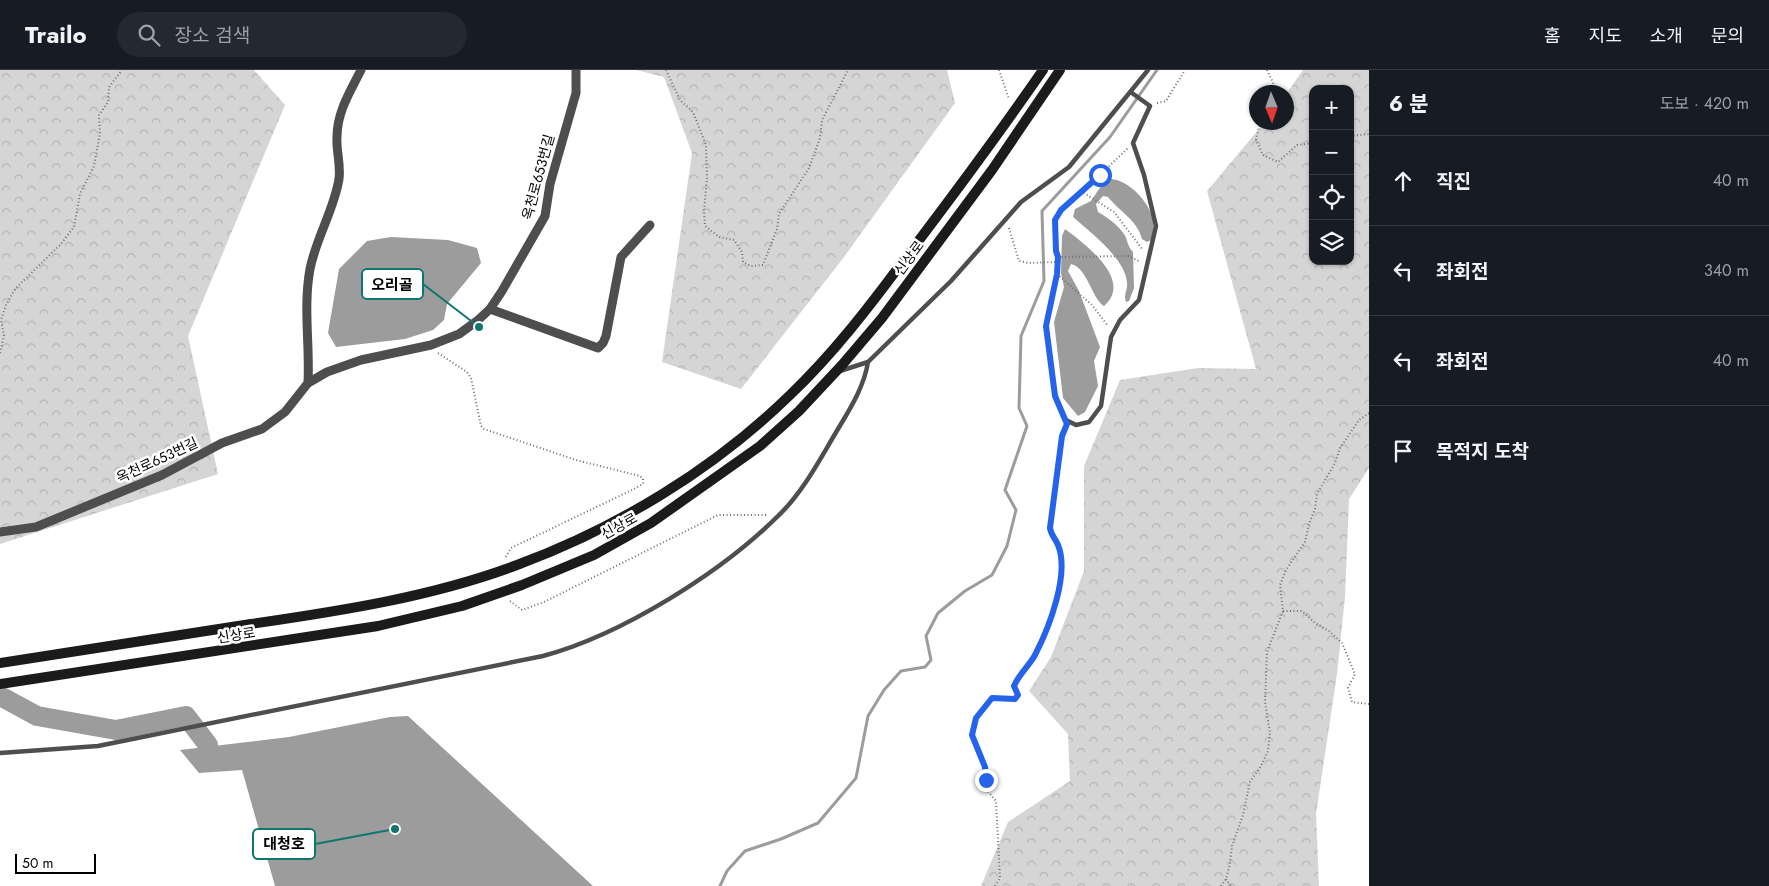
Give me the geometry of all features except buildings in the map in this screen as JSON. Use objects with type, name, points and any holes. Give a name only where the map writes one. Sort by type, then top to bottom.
[{"type":"street","points":[[308,383],[309,354],[306,322],[310,270],[316,242],[339,179],[340,165],[336,139],[340,112],[361,70]]},
{"type":"street","name":"옥천로653번길","points":[[0,532],[36,527],[162,475],[222,443],[262,429],[285,412],[308,383],[327,372],[361,360],[431,345],[459,334],[490,309],[519,264],[545,216],[550,184],[576,93],[578,82],[576,70]]},
{"type":"street","name":"신상로","points":[[0,663],[376,604],[458,584],[517,565],[587,536],[644,506],[727,448],[790,396],[831,352],[871,304],[982,158],[1043,70]]},
{"type":"street","name":"신상로","points":[[0,684],[378,626],[462,606],[522,585],[594,555],[651,524],[760,446],[799,411],[835,373],[899,294],[992,170],[1060,70]]},
{"type":"street","points":[[490,309],[598,348],[603,344],[606,336],[621,258],[650,225]]},
{"type":"lane","points":[[835,373],[868,362],[951,281],[1021,202],[1069,167],[1132,93],[1148,70]]},
{"type":"lane","points":[[1066,420],[1076,425],[1089,422],[1101,406],[1111,338],[1120,320],[1139,300],[1156,226],[1144,174],[1133,143],[1150,106],[1132,93]]},
{"type":"lane","points":[[0,753],[28,753],[98,746],[398,687],[542,656],[582,643],[657,606],[727,560],[780,515],[815,468],[840,427],[866,377],[868,362]]},
{"type":"path","points":[[0,353],[4,335],[2,320],[10,297],[15,289],[60,246],[74,227],[80,194],[94,166],[100,133],[99,115],[108,102],[109,87],[122,70]]},
{"type":"path","points":[[666,70],[680,100],[693,112],[706,145],[705,226],[719,237],[734,240],[742,252],[743,262],[751,266],[763,266],[777,229],[779,214],[809,168],[820,138],[822,120],[848,70]]},
{"type":"path","points":[[999,70],[1009,98],[1016,109]]},
{"type":"path","points":[[1150,106],[1166,101],[1185,70]]},
{"type":"path","points":[[1267,70],[1274,85]]},
{"type":"path","points":[[1258,130],[1256,140],[1263,155],[1278,162],[1297,145],[1309,144]]},
{"type":"path","points":[[1354,136],[1369,134]]},
{"type":"path","points":[[995,886],[1000,878],[996,801],[986,789],[985,767],[972,735],[976,718],[992,698],[1015,699],[1018,695],[1014,686],[1017,678],[1034,657],[1058,595],[1061,576],[1058,545],[1052,536],[1050,528],[1066,420],[1059,409],[1055,396],[1046,326],[1057,274],[1056,262],[1058,257],[1056,251],[1055,220],[1061,210],[1082,193],[1133,143]]},
{"type":"path","points":[[1082,193],[1114,212],[1132,233],[1149,259]]},
{"type":"path","points":[[1009,228],[1018,261],[1029,263],[1056,262]]},
{"type":"path","points":[[1058,257],[1128,256],[1137,261]]},
{"type":"path","points":[[1057,274],[1092,305],[1103,321],[1114,332]]},
{"type":"path","points":[[439,354],[467,372],[471,378],[481,426],[484,428],[576,460],[640,476],[643,479],[643,484],[634,489],[511,548],[503,562]]},
{"type":"path","points":[[1221,886],[1226,879],[1232,846],[1243,815],[1250,782],[1268,751],[1270,733],[1265,702],[1267,652],[1283,611],[1280,585],[1286,570],[1305,542],[1315,509],[1317,494],[1335,463],[1340,448],[1358,420],[1369,413]]},
{"type":"path","points":[[507,596],[514,605],[522,610],[527,609],[606,572],[718,515],[766,515]]},
{"type":"path","points":[[1283,611],[1302,611],[1342,643],[1355,674],[1348,688],[1352,702],[1369,704]]},
{"type":"path","points":[[1226,879],[1231,886]]},
{"type":"green space","points":[[0,70],[254,70],[285,105],[188,336],[218,474],[0,544]]},
{"type":"green space","points":[[636,70],[947,70],[955,103],[844,257],[741,389],[662,362],[692,153],[664,77]]},
{"type":"green space","points":[[1303,70],[1369,70],[1369,468],[1349,499],[1345,597],[1337,674],[1316,814],[1319,886],[981,886],[1008,822],[1070,781],[1068,734],[1029,691],[1051,657],[1084,571],[1084,466],[1120,380],[1198,368],[1256,369],[1207,191],[1258,130],[1294,130],[1293,85]]},
{"type":"shaded area","points":[[1111,179],[1125,183],[1138,194],[1148,207],[1154,222],[1151,240],[1147,242],[1142,239],[1140,232],[1132,221],[1108,197],[1103,196],[1096,204],[1098,212],[1121,230],[1133,252],[1134,288],[1129,301],[1126,302],[1127,283],[1125,274],[1114,255],[1073,217],[1075,209],[1091,201],[1103,183]]},
{"type":"shaded area","points":[[1065,229],[1103,263],[1110,274],[1113,285],[1112,296],[1104,306],[1096,297],[1077,266],[1071,264],[1068,271],[1079,291],[1100,347],[1094,361],[1098,386],[1085,412],[1078,416],[1063,398],[1054,322],[1064,287],[1061,273],[1062,236]]},
{"type":"shaded area","points":[[391,237],[448,240],[477,248],[481,263],[447,304],[444,320],[433,330],[405,339],[336,347],[328,333],[339,269],[367,241]]},
{"type":"shaded area","points":[[408,716],[593,886],[275,886],[242,770],[199,773],[180,750],[289,737],[390,717]]},
{"type":"waterway","points":[[720,886],[727,871],[745,851],[781,839],[818,823],[856,778],[868,716],[884,690],[901,671],[925,667],[931,660],[926,636],[938,613],[965,591],[992,575],[1007,546],[1016,510],[1005,490],[1027,426],[1019,408],[1021,336],[1044,281],[1042,211],[1110,137],[1157,70]]},
{"type":"waterway","points":[[0,696],[37,716],[116,730],[186,716],[208,745]]},
{"type":"place","name":"오리골","points":[[479,327]]},
{"type":"place","name":"대청호","points":[[395,829]]},
{"type":"route","points":[[986,780],[985,767],[972,735],[976,718],[992,698],[1015,699],[1018,695],[1014,686],[1017,678],[1034,657],[1047,628],[1058,595],[1061,576],[1058,545],[1052,536],[1050,528],[1062,436],[1067,424],[1055,396],[1046,326],[1047,314],[1055,291],[1057,274],[1056,262],[1058,257],[1056,251],[1055,220],[1061,210],[1100,175]]}]
